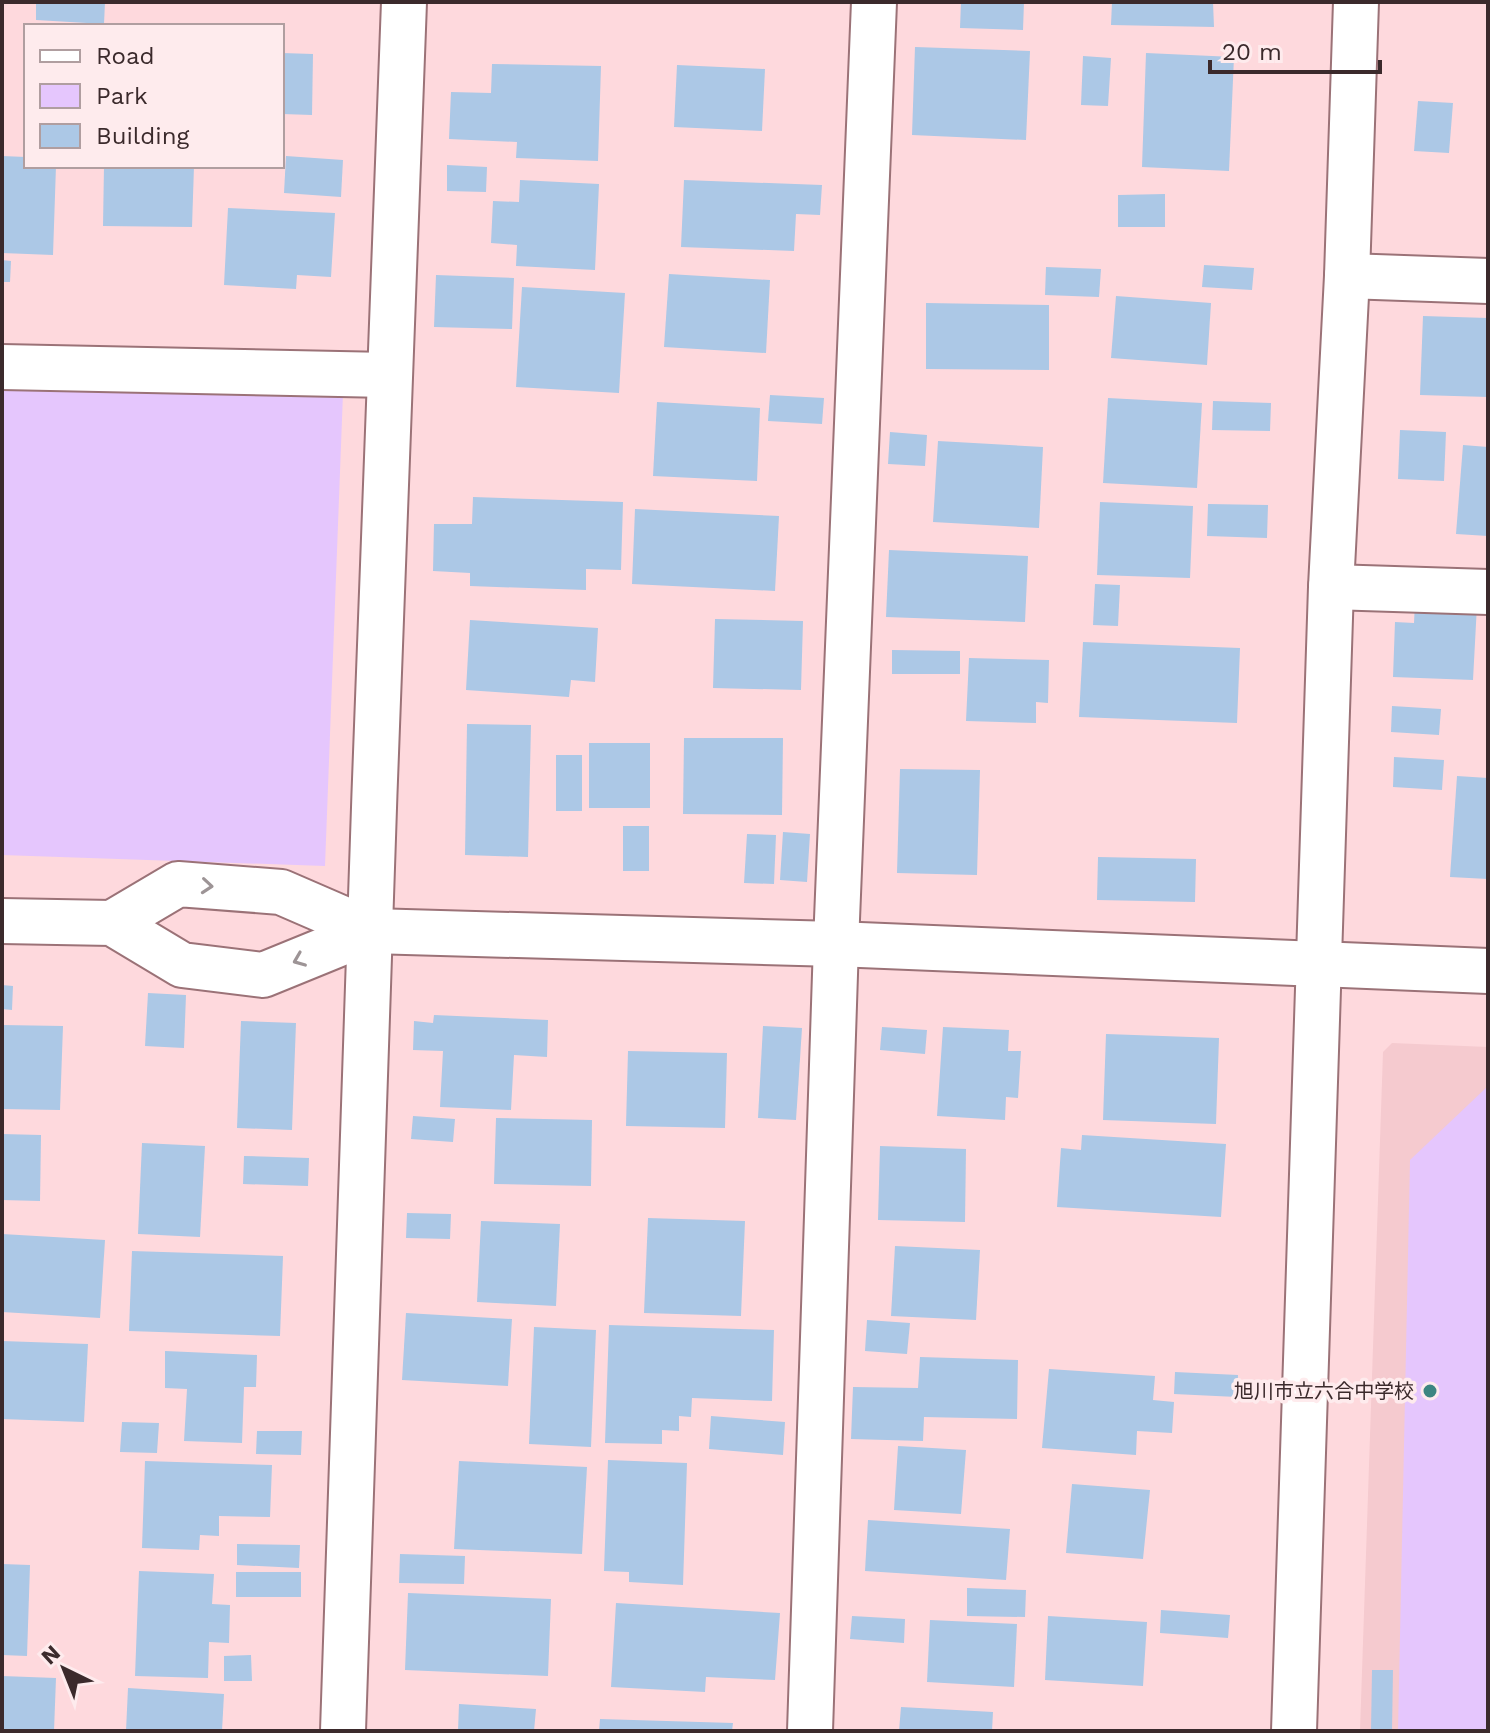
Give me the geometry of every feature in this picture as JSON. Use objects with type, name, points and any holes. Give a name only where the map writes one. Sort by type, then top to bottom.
[{"type":"street","points":[[343,1731],[388,375],[404,2]]},
{"type":"street","points":[[810,1731],[836,944],[874,2]]},
{"type":"street","points":[[1294,1731],[1331,587],[1347,276],[1356,2]]},
{"type":"street","points":[[1347,276],[1488,281]]},
{"type":"street","points":[[2,367],[388,375]]},
{"type":"street","points":[[1331,587],[1488,592]]},
{"type":"street","points":[[112,923],[178,884],[281,892],[371,931],[836,944],[1488,971]]},
{"type":"street","points":[[2,921],[112,923],[182,965],[263,975],[371,931]]},
{"type":"shaded area","name":"旭川市立六合中学校","points":[[1392,1043],[1488,1047],[1488,1731],[1360,1731],[1383,1052]]},
{"type":"green space","points":[[2,381],[343,393],[325,866],[2,855]]},
{"type":"green space","name":"旭川市立六合中学校","points":[[1488,1086],[1488,1731],[1398,1731],[1410,1160]]},
{"type":"building","points":[[36,2],[105,2],[104,24],[36,20]]},
{"type":"building","points":[[961,2],[1024,2],[1023,30],[960,28]]},
{"type":"building","points":[[1112,2],[1213,2],[1214,27],[1111,25]]},
{"type":"building","points":[[915,47],[1030,51],[1026,140],[912,135]]},
{"type":"building","points":[[284,53],[313,54],[312,115],[284,114]]},
{"type":"building","points":[[1146,53],[1234,57],[1229,171],[1142,167]]},
{"type":"building","points":[[1083,56],[1111,58],[1108,106],[1081,105]]},
{"type":"building","points":[[492,64],[601,66],[598,161],[516,158],[517,142],[449,139],[451,92],[491,93]]},
{"type":"building","points":[[677,65],[765,69],[762,131],[674,127]]},
{"type":"building","points":[[1418,101],[1453,103],[1449,153],[1414,151]]},
{"type":"building","points":[[2,156],[24,157],[24,168],[56,168],[53,255],[2,253]]},
{"type":"building","points":[[286,156],[343,160],[341,197],[284,193]]},
{"type":"building","points":[[447,165],[487,167],[486,192],[447,191]]},
{"type":"building","points":[[104,168],[194,168],[192,227],[103,226]]},
{"type":"building","points":[[520,180],[599,184],[595,270],[516,266],[517,245],[491,243],[493,201],[519,202]]},
{"type":"building","points":[[684,180],[822,185],[820,215],[796,214],[794,251],[681,247]]},
{"type":"building","points":[[1165,194],[1165,227],[1118,227],[1118,195]]},
{"type":"building","points":[[228,208],[335,213],[331,277],[297,275],[296,289],[224,285]]},
{"type":"building","points":[[2,260],[11,261],[10,282],[2,282]]},
{"type":"building","points":[[1204,265],[1254,268],[1252,290],[1202,287]]},
{"type":"building","points":[[1046,267],[1101,269],[1099,297],[1045,295]]},
{"type":"building","points":[[669,274],[770,280],[766,353],[664,347]]},
{"type":"building","points":[[436,275],[514,278],[512,329],[434,327]]},
{"type":"building","points":[[522,287],[625,293],[619,393],[516,387]]},
{"type":"building","points":[[1116,296],[1211,303],[1207,365],[1111,358]]},
{"type":"building","points":[[926,303],[1049,305],[1049,370],[926,369]]},
{"type":"building","points":[[1423,316],[1488,318],[1488,397],[1420,395]]},
{"type":"building","points":[[770,395],[824,398],[822,424],[768,421]]},
{"type":"building","points":[[1108,398],[1202,403],[1197,488],[1103,483]]},
{"type":"building","points":[[1213,401],[1271,403],[1270,431],[1212,430]]},
{"type":"building","points":[[657,402],[760,408],[757,481],[653,476]]},
{"type":"building","points":[[1400,430],[1446,432],[1444,481],[1398,479]]},
{"type":"building","points":[[890,432],[927,435],[925,466],[888,464]]},
{"type":"building","points":[[938,441],[1043,447],[1039,528],[933,522]]},
{"type":"building","points":[[1463,445],[1488,447],[1488,536],[1456,534]]},
{"type":"building","points":[[473,497],[623,502],[621,570],[586,569],[586,590],[470,586],[470,573],[433,571],[434,524],[472,524]]},
{"type":"building","points":[[1100,502],[1193,506],[1190,578],[1097,575]]},
{"type":"building","points":[[1208,504],[1268,505],[1267,538],[1207,536]]},
{"type":"building","points":[[635,509],[779,516],[775,591],[632,584]]},
{"type":"building","points":[[889,550],[1028,556],[1025,622],[886,617]]},
{"type":"building","points":[[1095,584],[1120,585],[1118,626],[1093,625]]},
{"type":"building","points":[[1415,602],[1477,605],[1473,680],[1393,677],[1395,622],[1414,623]]},
{"type":"building","points":[[715,619],[803,621],[801,690],[713,688]]},
{"type":"building","points":[[470,620],[598,628],[595,682],[571,680],[569,697],[466,690]]},
{"type":"building","points":[[1083,642],[1240,648],[1237,723],[1079,717]]},
{"type":"building","points":[[892,650],[960,651],[960,674],[892,674]]},
{"type":"building","points":[[969,658],[1049,660],[1048,703],[1036,702],[1036,723],[966,721]]},
{"type":"building","points":[[1392,706],[1441,709],[1439,735],[1391,732]]},
{"type":"building","points":[[467,724],[531,725],[528,857],[465,855]]},
{"type":"building","points":[[684,738],[783,738],[782,815],[683,814]]},
{"type":"building","points":[[589,743],[650,743],[650,808],[589,808]]},
{"type":"building","points":[[556,755],[582,755],[582,811],[556,811]]},
{"type":"building","points":[[1394,757],[1444,760],[1442,790],[1393,787]]},
{"type":"building","points":[[900,769],[980,770],[977,875],[897,873]]},
{"type":"building","points":[[1457,776],[1488,778],[1488,879],[1450,877]]},
{"type":"building","points":[[623,826],[649,826],[649,871],[623,871]]},
{"type":"building","points":[[783,832],[810,834],[807,882],[780,880]]},
{"type":"building","points":[[747,834],[776,835],[774,884],[744,883]]},
{"type":"building","points":[[1098,857],[1196,859],[1195,902],[1097,900]]},
{"type":"building","points":[[2,985],[13,986],[12,1010],[2,1009]]},
{"type":"building","points":[[148,993],[186,995],[184,1048],[145,1046]]},
{"type":"building","points":[[434,1015],[548,1020],[547,1057],[514,1055],[511,1110],[440,1107],[443,1051],[413,1050],[414,1021],[433,1023]]},
{"type":"building","points":[[241,1021],[296,1023],[292,1130],[237,1128]]},
{"type":"building","points":[[2,1025],[63,1026],[60,1110],[2,1109]]},
{"type":"building","points":[[763,1026],[802,1028],[796,1120],[758,1118]]},
{"type":"building","points":[[882,1027],[927,1030],[925,1054],[880,1050]]},
{"type":"building","points":[[943,1027],[1009,1030],[1008,1051],[1021,1051],[1018,1098],[1006,1097],[1005,1120],[937,1116]]},
{"type":"building","points":[[1106,1034],[1219,1038],[1216,1124],[1103,1120]]},
{"type":"building","points":[[628,1051],[727,1053],[725,1128],[626,1126]]},
{"type":"building","points":[[413,1116],[455,1119],[453,1142],[411,1139]]},
{"type":"building","points":[[496,1118],[592,1120],[591,1186],[494,1184]]},
{"type":"building","points":[[2,1134],[41,1135],[40,1201],[2,1200]]},
{"type":"building","points":[[1082,1135],[1226,1144],[1221,1217],[1057,1207],[1061,1148],[1081,1150]]},
{"type":"building","points":[[142,1143],[205,1146],[200,1237],[138,1234]]},
{"type":"building","points":[[880,1146],[966,1149],[965,1222],[878,1220]]},
{"type":"building","points":[[244,1156],[309,1158],[308,1186],[243,1184]]},
{"type":"building","points":[[407,1213],[451,1214],[450,1239],[406,1238]]},
{"type":"building","points":[[648,1218],[745,1221],[741,1316],[644,1313]]},
{"type":"building","points":[[481,1221],[560,1224],[556,1306],[477,1302]]},
{"type":"building","points":[[2,1234],[105,1240],[100,1318],[2,1312]]},
{"type":"building","points":[[895,1246],[980,1250],[976,1320],[891,1316]]},
{"type":"building","points":[[132,1251],[283,1256],[280,1336],[129,1331]]},
{"type":"building","points":[[406,1313],[512,1319],[508,1386],[402,1380]]},
{"type":"building","points":[[867,1320],[910,1323],[907,1354],[865,1351]]},
{"type":"building","points":[[609,1325],[774,1330],[772,1401],[692,1398],[691,1417],[679,1416],[679,1431],[662,1430],[662,1444],[605,1443]]},
{"type":"building","points":[[534,1327],[596,1330],[591,1447],[529,1444]]},
{"type":"building","points":[[2,1341],[88,1344],[84,1422],[2,1419]]},
{"type":"building","points":[[165,1351],[257,1355],[256,1387],[244,1387],[242,1443],[184,1441],[187,1389],[165,1388]]},
{"type":"building","points":[[920,1357],[1018,1360],[1017,1419],[924,1417],[923,1441],[851,1439],[853,1387],[918,1388]]},
{"type":"building","points":[[1049,1369],[1155,1376],[1153,1400],[1174,1402],[1172,1433],[1137,1431],[1136,1455],[1042,1448]]},
{"type":"building","points":[[1175,1372],[1238,1375],[1237,1397],[1174,1394]]},
{"type":"building","points":[[711,1416],[785,1422],[783,1455],[709,1449]]},
{"type":"building","points":[[122,1422],[159,1423],[157,1453],[120,1452]]},
{"type":"building","points":[[257,1431],[302,1431],[301,1455],[256,1454]]},
{"type":"building","points":[[898,1446],[966,1450],[961,1514],[894,1510]]},
{"type":"building","points":[[608,1460],[687,1463],[683,1585],[629,1582],[629,1572],[604,1571]]},
{"type":"building","points":[[145,1461],[272,1465],[270,1517],[219,1516],[219,1536],[200,1535],[199,1550],[142,1548]]},
{"type":"building","points":[[459,1461],[587,1467],[582,1554],[454,1549]]},
{"type":"building","points":[[1072,1484],[1150,1490],[1143,1559],[1066,1553]]},
{"type":"building","points":[[868,1520],[1010,1529],[1006,1580],[865,1571]]},
{"type":"building","points":[[237,1544],[300,1545],[299,1568],[237,1565]]},
{"type":"building","points":[[400,1554],[465,1556],[464,1584],[399,1583]]},
{"type":"building","points":[[2,1564],[30,1565],[27,1656],[2,1655]]},
{"type":"building","points":[[139,1571],[214,1574],[212,1604],[230,1605],[229,1643],[209,1642],[208,1678],[135,1676]]},
{"type":"building","points":[[236,1572],[301,1572],[301,1597],[236,1597]]},
{"type":"building","points":[[967,1588],[1026,1590],[1025,1617],[967,1616]]},
{"type":"building","points":[[408,1593],[551,1599],[548,1676],[405,1670]]},
{"type":"building","points":[[616,1603],[780,1613],[775,1680],[706,1677],[705,1692],[611,1687]]},
{"type":"building","points":[[1161,1610],[1230,1615],[1228,1638],[1160,1633]]},
{"type":"building","points":[[852,1616],[905,1619],[904,1643],[850,1639]]},
{"type":"building","points":[[1048,1616],[1147,1622],[1143,1686],[1045,1680]]},
{"type":"building","points":[[930,1620],[1017,1624],[1014,1687],[927,1682]]},
{"type":"building","points":[[251,1655],[252,1681],[224,1681],[224,1656]]},
{"type":"building","points":[[1372,1670],[1393,1670],[1392,1731],[1371,1731]]},
{"type":"building","points":[[2,1676],[56,1678],[54,1731],[2,1731]]},
{"type":"building","points":[[128,1688],[224,1694],[222,1731],[126,1731]]},
{"type":"building","points":[[459,1704],[536,1709],[534,1731],[458,1731]]},
{"type":"building","points":[[901,1707],[993,1712],[992,1731],[899,1731]]},
{"type":"building","points":[[600,1719],[733,1723],[732,1731],[599,1731]]},
{"type":"place","name":"旭川市立六合中学校","points":[[1430,1391]]}]
